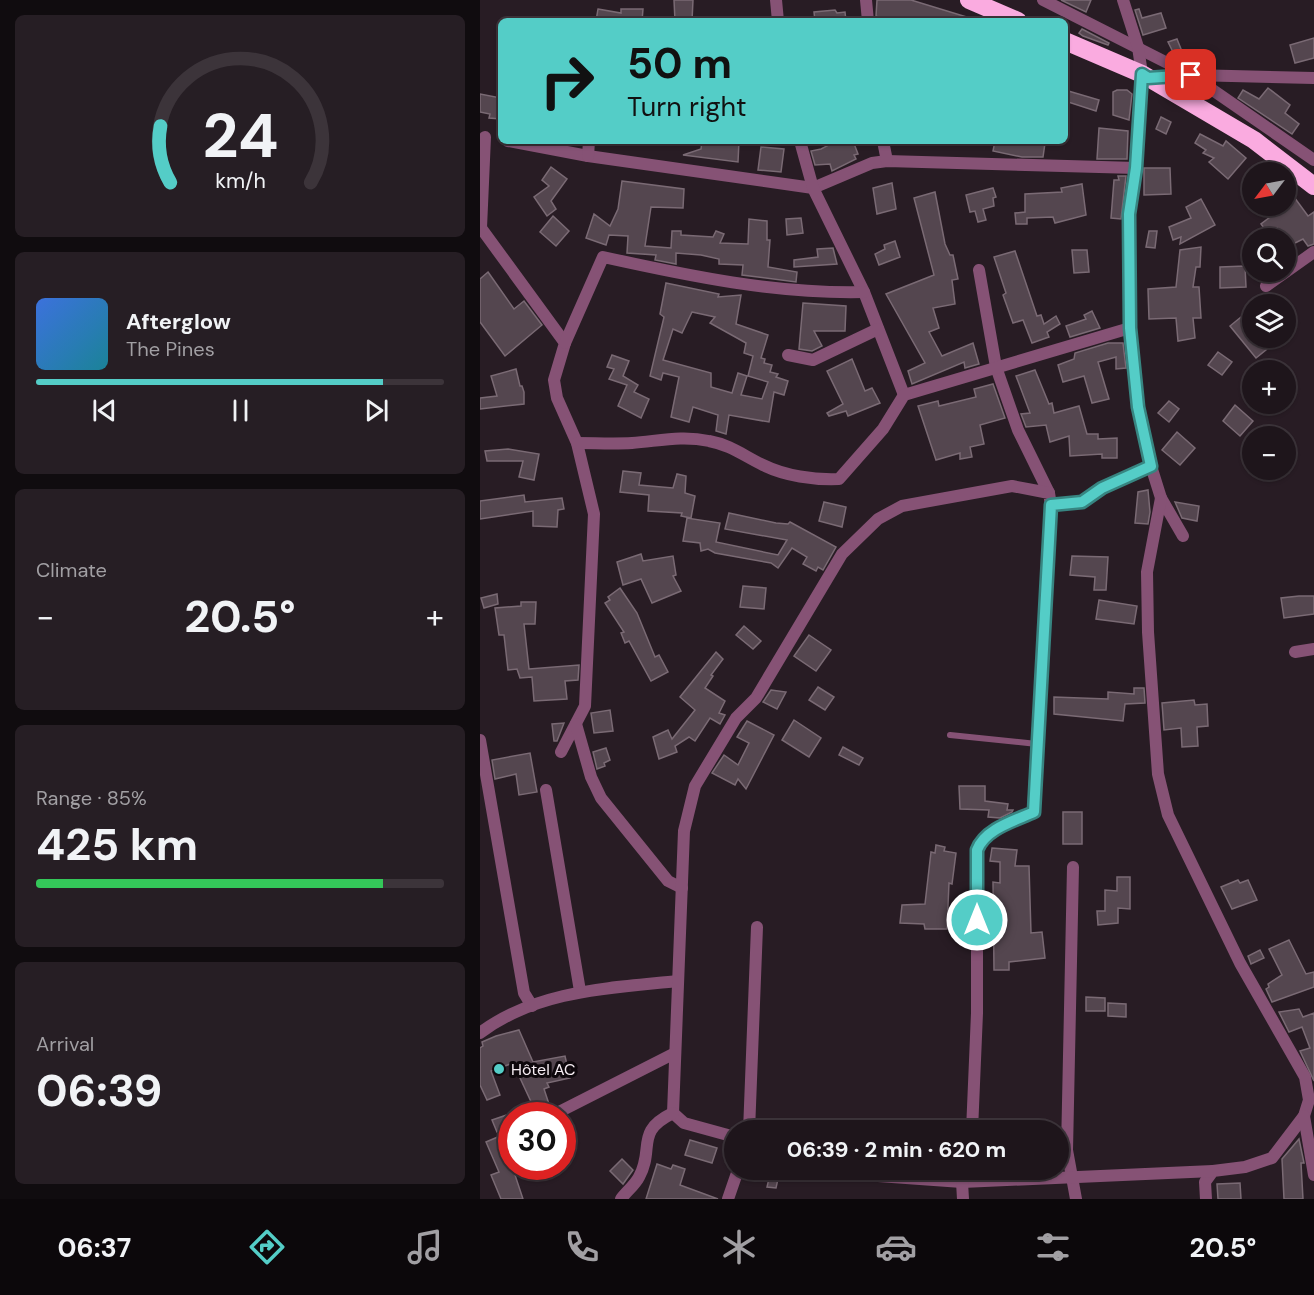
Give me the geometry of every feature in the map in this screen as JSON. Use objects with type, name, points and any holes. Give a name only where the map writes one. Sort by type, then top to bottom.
[{"type":"highway","points":[[969,0],[1011,18]]},
{"type":"highway","points":[[1068,42],[1145,76],[1254,140],[1314,186]]},
{"type":"street","points":[[776,0],[778,18]]},
{"type":"street","points":[[866,0],[868,18]]},
{"type":"street","points":[[1043,0],[1191,75],[1314,160]]},
{"type":"street","points":[[1123,0],[1145,76],[1129,214],[1130,328],[1138,407],[1151,466],[1161,498],[1183,536]]},
{"type":"street","points":[[1145,76],[1314,78]]},
{"type":"street","points":[[498,139],[483,136],[481,228],[566,343]]},
{"type":"street","points":[[524,144],[588,156],[813,188],[872,163],[887,161],[1136,168]]},
{"type":"street","points":[[588,156],[589,144]]},
{"type":"street","points":[[801,144],[813,188],[864,292],[903,395]]},
{"type":"street","points":[[884,144],[887,161]]},
{"type":"street","points":[[1266,286],[1314,252]]},
{"type":"street","points":[[561,752],[585,706],[594,514],[577,443],[556,398],[554,380],[566,343],[603,257],[700,279],[819,293],[864,292]]},
{"type":"street","points":[[972,1120],[977,1013],[977,850],[980,842],[992,832],[1034,812],[1050,499],[1018,430],[996,367],[979,270]]},
{"type":"street","points":[[577,443],[632,443],[681,437],[707,440],[728,445],[763,466],[790,474],[820,480],[839,479],[883,429],[903,395],[1130,328]]},
{"type":"street","points":[[788,355],[813,360],[878,329]]},
{"type":"street","points":[[724,1134],[684,1123],[673,1113],[684,831],[695,786],[736,718],[756,698],[842,554],[878,519],[902,506],[1012,486],[1050,499],[1082,502],[1102,488],[1151,466]]},
{"type":"street","points":[[1069,1179],[1213,1171],[1245,1167],[1272,1158],[1304,1116],[1309,1100],[1305,1077],[1240,963],[1168,815],[1158,774],[1147,572],[1161,498]]},
{"type":"street","points":[[1295,652],[1314,649]]},
{"type":"street","points":[[576,724],[591,777],[601,798],[668,881],[682,888]]},
{"type":"street","points":[[480,740],[524,993],[531,1006]]},
{"type":"street","points":[[546,790],[580,991]]},
{"type":"street","points":[[1073,867],[1067,1150],[1076,1199]]},
{"type":"street","points":[[749,1120],[757,927]]},
{"type":"street","points":[[481,1029],[531,1006],[580,991],[678,981]]},
{"type":"street","points":[[576,1103],[675,1053]]},
{"type":"street","points":[[621,1199],[640,1176],[651,1128],[658,1120],[673,1113]]},
{"type":"street","points":[[1304,1116],[1314,1175]]},
{"type":"street","points":[[1206,1199],[1205,1182],[1213,1171]]},
{"type":"street","points":[[728,1199],[735,1180]]},
{"type":"street","points":[[963,1199],[968,1180]]},
{"type":"lane","points":[[950,735],[1037,744]]},
{"type":"building","points":[[674,0],[693,0],[692,18],[675,18]]},
{"type":"building","points":[[877,0],[911,0],[970,18],[880,18],[876,16]]},
{"type":"building","points":[[1061,0],[1091,0],[1086,12]]},
{"type":"building","points":[[598,9],[621,13],[621,9],[643,9],[642,18],[596,18]]},
{"type":"building","points":[[1139,9],[1142,18],[1161,13],[1166,28],[1143,35],[1135,10]]},
{"type":"building","points":[[835,10],[837,13],[845,12],[846,18],[815,18],[814,12]]},
{"type":"building","points":[[1082,29],[1109,43],[1108,45],[1083,36],[1079,33]]},
{"type":"building","points":[[1314,38],[1314,58],[1295,63],[1290,45]]},
{"type":"building","points":[[1177,39],[1183,54],[1176,58],[1168,42]]},
{"type":"building","points":[[1268,88],[1290,105],[1285,113],[1299,124],[1292,134],[1238,98],[1243,90],[1259,99]]},
{"type":"building","points":[[1127,90],[1132,94],[1129,120],[1113,115],[1113,92]]},
{"type":"building","points":[[1068,91],[1099,100],[1096,111],[1068,102]]},
{"type":"building","points":[[480,94],[498,97],[498,119],[489,118],[490,114],[480,112]]},
{"type":"building","points":[[1161,117],[1171,122],[1166,134],[1156,129]]},
{"type":"building","points":[[1099,128],[1128,131],[1127,159],[1097,159]]},
{"type":"building","points":[[1200,134],[1223,146],[1226,141],[1246,158],[1228,179],[1209,162],[1214,158],[1203,153],[1206,150],[1195,143]]},
{"type":"building","points":[[702,144],[739,144],[738,162],[683,155],[701,149]]},
{"type":"building","points":[[826,144],[854,144],[858,154],[854,155],[856,159],[832,171],[830,164],[815,165],[811,151],[827,146]]},
{"type":"building","points":[[994,144],[1045,144],[1043,157],[1022,157],[993,151]]},
{"type":"building","points":[[761,147],[784,149],[781,172],[758,170]]},
{"type":"building","points":[[551,167],[567,179],[551,201],[556,209],[547,216],[534,197],[549,186],[542,180]]},
{"type":"building","points":[[1144,168],[1170,168],[1171,194],[1144,195]]},
{"type":"building","points":[[1118,176],[1126,176],[1121,219],[1111,218],[1114,180],[1119,180]]},
{"type":"building","points":[[622,181],[684,189],[683,208],[651,207],[645,246],[671,248],[672,231],[681,231],[681,235],[713,237],[716,231],[724,234],[720,243],[748,244],[749,219],[767,221],[767,240],[770,240],[768,267],[797,272],[796,282],[742,275],[743,265],[719,264],[719,259],[701,255],[676,253],[676,264],[655,260],[656,255],[627,253],[628,236],[609,235],[606,245],[586,238],[594,214],[610,226],[618,209]]},
{"type":"building","points":[[892,183],[896,209],[877,214],[873,188]]},
{"type":"building","points":[[1082,184],[1086,215],[1055,223],[1053,217],[1027,218],[1027,224],[1016,224],[1015,213],[1025,212],[1025,194],[1062,192],[1061,188]]},
{"type":"building","points":[[993,188],[996,197],[993,198],[994,206],[983,209],[986,220],[978,222],[975,211],[970,212],[966,195]]},
{"type":"building","points":[[935,192],[945,244],[950,255],[953,255],[958,279],[952,280],[955,304],[933,308],[939,328],[929,332],[942,356],[973,343],[979,364],[965,368],[964,362],[912,384],[908,371],[925,363],[886,294],[934,275],[914,198]]},
{"type":"building","points":[[1201,199],[1215,225],[1180,244],[1181,237],[1173,240],[1169,227],[1191,218],[1186,207]]},
{"type":"building","points":[[1296,200],[1308,216],[1314,212],[1314,244],[1308,246],[1303,239],[1296,242],[1296,228],[1264,228],[1261,224],[1270,217],[1296,216]]},
{"type":"building","points":[[553,216],[569,231],[556,246],[540,232]]},
{"type":"building","points":[[801,218],[803,233],[787,235],[786,219]]},
{"type":"building","points":[[1149,231],[1157,231],[1155,248],[1146,247]]},
{"type":"building","points":[[895,241],[900,257],[879,265],[875,254],[885,249],[884,245]]},
{"type":"building","points":[[1201,247],[1200,267],[1196,267],[1193,287],[1199,287],[1201,318],[1193,318],[1195,338],[1178,341],[1176,318],[1149,319],[1148,289],[1176,287],[1180,250]]},
{"type":"building","points":[[833,248],[837,264],[794,267],[794,260],[818,257],[817,249]]},
{"type":"building","points":[[1072,250],[1087,250],[1089,272],[1074,273]]},
{"type":"building","points":[[1015,251],[1037,316],[1041,315],[1044,324],[1056,316],[1060,324],[1047,332],[1049,337],[1032,343],[1023,320],[1013,323],[1003,295],[1006,293],[994,257]]},
{"type":"building","points":[[1242,266],[1242,282],[1246,282],[1246,287],[1220,288],[1220,267]]},
{"type":"building","points":[[488,272],[514,309],[524,301],[542,325],[505,356],[480,322],[480,279]]},
{"type":"building","points":[[666,283],[719,294],[718,297],[741,295],[736,324],[768,335],[761,358],[765,359],[764,363],[772,365],[770,372],[788,381],[784,395],[774,392],[769,422],[729,415],[726,434],[716,431],[718,415],[693,407],[689,422],[671,417],[679,377],[663,373],[661,380],[650,376],[664,317],[660,314]],"holes":[[[692,312],[715,317],[710,323],[746,343],[744,353],[753,356],[748,376],[768,382],[762,399],[741,395],[747,376],[738,373],[732,393],[711,387],[711,373],[663,360],[673,329],[682,333]]]},
{"type":"building","points":[[803,303],[846,306],[845,331],[814,331],[822,346],[812,351],[799,349]]},
{"type":"building","points":[[1092,311],[1100,328],[1070,337],[1066,326],[1086,319],[1084,315]]},
{"type":"building","points":[[1242,316],[1242,341],[1230,326]]},
{"type":"building","points":[[1108,343],[1123,343],[1126,368],[1116,369],[1116,357],[1098,362],[1109,399],[1092,403],[1084,376],[1063,382],[1058,365],[1074,359],[1075,353]]},
{"type":"building","points":[[1248,348],[1266,348],[1267,349],[1256,358]]},
{"type":"building","points":[[1218,352],[1232,362],[1222,375],[1208,365]]},
{"type":"building","points":[[612,355],[629,361],[623,376],[638,385],[634,392],[649,399],[641,418],[618,406],[627,385],[609,379],[614,369],[607,367]]},
{"type":"building","points":[[852,359],[865,391],[872,388],[880,403],[848,416],[846,411],[829,416],[827,413],[843,404],[827,371]]},
{"type":"building","points":[[516,369],[520,386],[524,392],[524,404],[480,409],[480,398],[497,396],[491,376]]},
{"type":"building","points":[[1035,370],[1049,404],[1052,403],[1054,413],[1079,406],[1087,434],[1098,434],[1098,439],[1117,438],[1117,458],[1102,458],[1102,454],[1070,456],[1069,436],[1050,442],[1046,425],[1026,427],[1021,414],[1030,413],[1016,376]]},
{"type":"building","points":[[993,384],[1005,418],[980,425],[984,444],[970,447],[972,457],[960,459],[960,453],[936,460],[918,406],[938,401],[939,406],[976,397],[974,389]]},
{"type":"building","points":[[1169,401],[1179,409],[1169,422],[1158,413]]},
{"type":"building","points":[[1235,405],[1242,414],[1253,421],[1249,426],[1242,426],[1240,436],[1223,421]]},
{"type":"building","points":[[1177,432],[1195,448],[1180,465],[1162,450]]},
{"type":"building","points":[[508,449],[539,454],[534,480],[519,477],[523,461],[487,461],[485,451]]},
{"type":"building","points":[[623,471],[641,473],[639,485],[673,488],[677,474],[686,476],[685,493],[695,496],[691,518],[681,516],[682,513],[648,511],[649,495],[620,492]]},
{"type":"building","points":[[1148,490],[1150,512],[1148,524],[1135,523],[1138,492]]},
{"type":"building","points":[[524,495],[525,502],[562,498],[564,509],[558,510],[557,527],[533,526],[533,511],[480,519],[480,501]]},
{"type":"building","points":[[824,502],[846,507],[842,527],[819,521]]},
{"type":"building","points":[[1175,502],[1199,506],[1197,521],[1182,518]]},
{"type":"building","points":[[729,513],[776,523],[788,524],[790,522],[836,547],[823,570],[818,567],[816,571],[803,564],[807,557],[792,548],[778,568],[771,563],[715,553],[708,549],[701,551],[700,543],[683,541],[687,518],[720,523],[716,542],[778,555],[787,540],[725,529]]},
{"type":"building","points":[[641,554],[643,561],[673,556],[676,575],[673,576],[681,591],[652,603],[641,579],[623,585],[617,562]]},
{"type":"building","points":[[1072,556],[1108,557],[1106,590],[1094,590],[1095,577],[1070,575]]},
{"type":"building","points":[[743,586],[766,588],[764,609],[740,607]]},
{"type":"building","points":[[620,588],[637,613],[655,657],[659,655],[668,672],[651,681],[629,641],[625,643],[621,633],[624,632],[605,603],[610,600],[608,597]]},
{"type":"building","points":[[497,594],[498,604],[484,608],[481,598]]},
{"type":"building","points":[[1314,596],[1314,614],[1284,618],[1281,598]]},
{"type":"building","points":[[1099,600],[1137,606],[1134,624],[1096,619]]},
{"type":"building","points":[[521,602],[536,602],[535,624],[524,624],[529,669],[579,665],[578,680],[565,681],[567,699],[534,701],[532,677],[520,678],[517,669],[508,670],[504,635],[499,635],[495,608],[521,606]]},
{"type":"building","points":[[744,626],[761,641],[753,649],[736,635]]},
{"type":"building","points":[[809,635],[831,650],[816,671],[794,656]]},
{"type":"building","points":[[716,652],[723,659],[705,688],[725,701],[719,713],[725,715],[720,724],[710,718],[695,741],[689,737],[675,746],[677,752],[659,759],[653,737],[668,730],[672,739],[695,710],[680,697]]},
{"type":"building","points":[[818,687],[834,697],[825,710],[809,700]]},
{"type":"building","points":[[1134,688],[1144,688],[1145,703],[1125,704],[1123,721],[1054,714],[1054,697],[1108,699],[1108,692],[1134,694]]},
{"type":"building","points":[[771,690],[786,692],[777,709],[763,702]]},
{"type":"building","points":[[1194,700],[1195,705],[1207,704],[1208,726],[1197,727],[1198,746],[1182,747],[1181,728],[1164,730],[1162,703]]},
{"type":"building","points":[[610,710],[613,731],[594,733],[591,713]]},
{"type":"building","points":[[794,720],[821,738],[809,757],[782,740]]},
{"type":"building","points":[[747,721],[774,735],[746,789],[738,779],[735,785],[712,773],[724,755],[738,765],[749,743],[737,737]]},
{"type":"building","points":[[564,723],[557,741],[554,741],[552,724]]},
{"type":"building","points":[[843,747],[863,758],[859,765],[839,755]]},
{"type":"building","points":[[606,748],[610,760],[604,763],[605,766],[597,769],[593,752]]},
{"type":"building","points":[[530,753],[537,792],[519,795],[516,774],[495,779],[492,760]]},
{"type":"building","points":[[959,786],[985,786],[985,801],[1008,804],[1007,810],[1013,810],[1000,818],[988,817],[989,810],[960,809]]},
{"type":"building","points":[[1063,812],[1082,812],[1082,844],[1063,844]]},
{"type":"building","points":[[936,845],[945,847],[944,851],[956,853],[952,884],[949,883],[947,929],[925,929],[924,924],[900,923],[902,905],[925,904],[931,852],[935,853]]},
{"type":"building","points":[[992,848],[1017,850],[1015,866],[1029,866],[1031,933],[1042,932],[1045,958],[1009,962],[1009,970],[994,970],[993,882],[1000,883],[1000,862],[990,861]]},
{"type":"building","points":[[1117,877],[1130,877],[1130,909],[1118,908],[1118,923],[1098,925],[1097,911],[1105,911],[1105,890],[1117,891]]},
{"type":"building","points":[[1238,880],[1240,883],[1248,880],[1257,900],[1232,909],[1221,887]]},
{"type":"building","points":[[1289,940],[1306,974],[1314,972],[1314,987],[1272,1002],[1266,989],[1269,987],[1268,984],[1282,975],[1269,949]]},
{"type":"building","points":[[1260,950],[1264,958],[1251,964],[1248,956]]},
{"type":"building","points":[[1086,997],[1105,998],[1105,1011],[1086,1011]]},
{"type":"building","points":[[1108,1003],[1126,1004],[1126,1017],[1108,1016]]},
{"type":"building","points":[[1299,1009],[1303,1017],[1314,1013],[1314,1081],[1300,1051],[1310,1048],[1302,1027],[1289,1032],[1279,1012]]},
{"type":"building","points":[[519,1030],[533,1062],[565,1056],[570,1078],[547,1083],[549,1087],[544,1089],[548,1102],[531,1102],[513,1063],[491,1071],[500,1095],[487,1100],[480,1085],[480,1048],[483,1046],[482,1042]]},
{"type":"building","points":[[498,1118],[498,1132],[497,1132],[492,1120]]},
{"type":"building","points":[[498,1137],[498,1170],[486,1142]]},
{"type":"building","points":[[1299,1139],[1304,1163],[1301,1163],[1303,1199],[1284,1199],[1282,1159]]},
{"type":"building","points":[[690,1140],[717,1148],[712,1163],[685,1155]]},
{"type":"building","points":[[622,1159],[633,1170],[623,1184],[610,1171]]},
{"type":"building","points":[[657,1164],[671,1169],[673,1165],[685,1169],[680,1185],[718,1199],[646,1199]]},
{"type":"building","points":[[498,1172],[498,1180],[517,1180],[523,1199],[501,1199],[491,1175]]},
{"type":"building","points":[[769,1180],[778,1180],[776,1188],[767,1187]]},
{"type":"building","points":[[1240,1183],[1241,1199],[1218,1199],[1217,1184]]},
{"type":"place","name":"Hôtel AC","points":[[499,1069]]},
{"type":"route","points":[[977,920],[977,850],[980,842],[992,832],[1034,812],[1051,505],[1082,502],[1102,488],[1151,466],[1138,407],[1130,328],[1129,214],[1136,168],[1142,74],[1148,78],[1191,75]]}]
